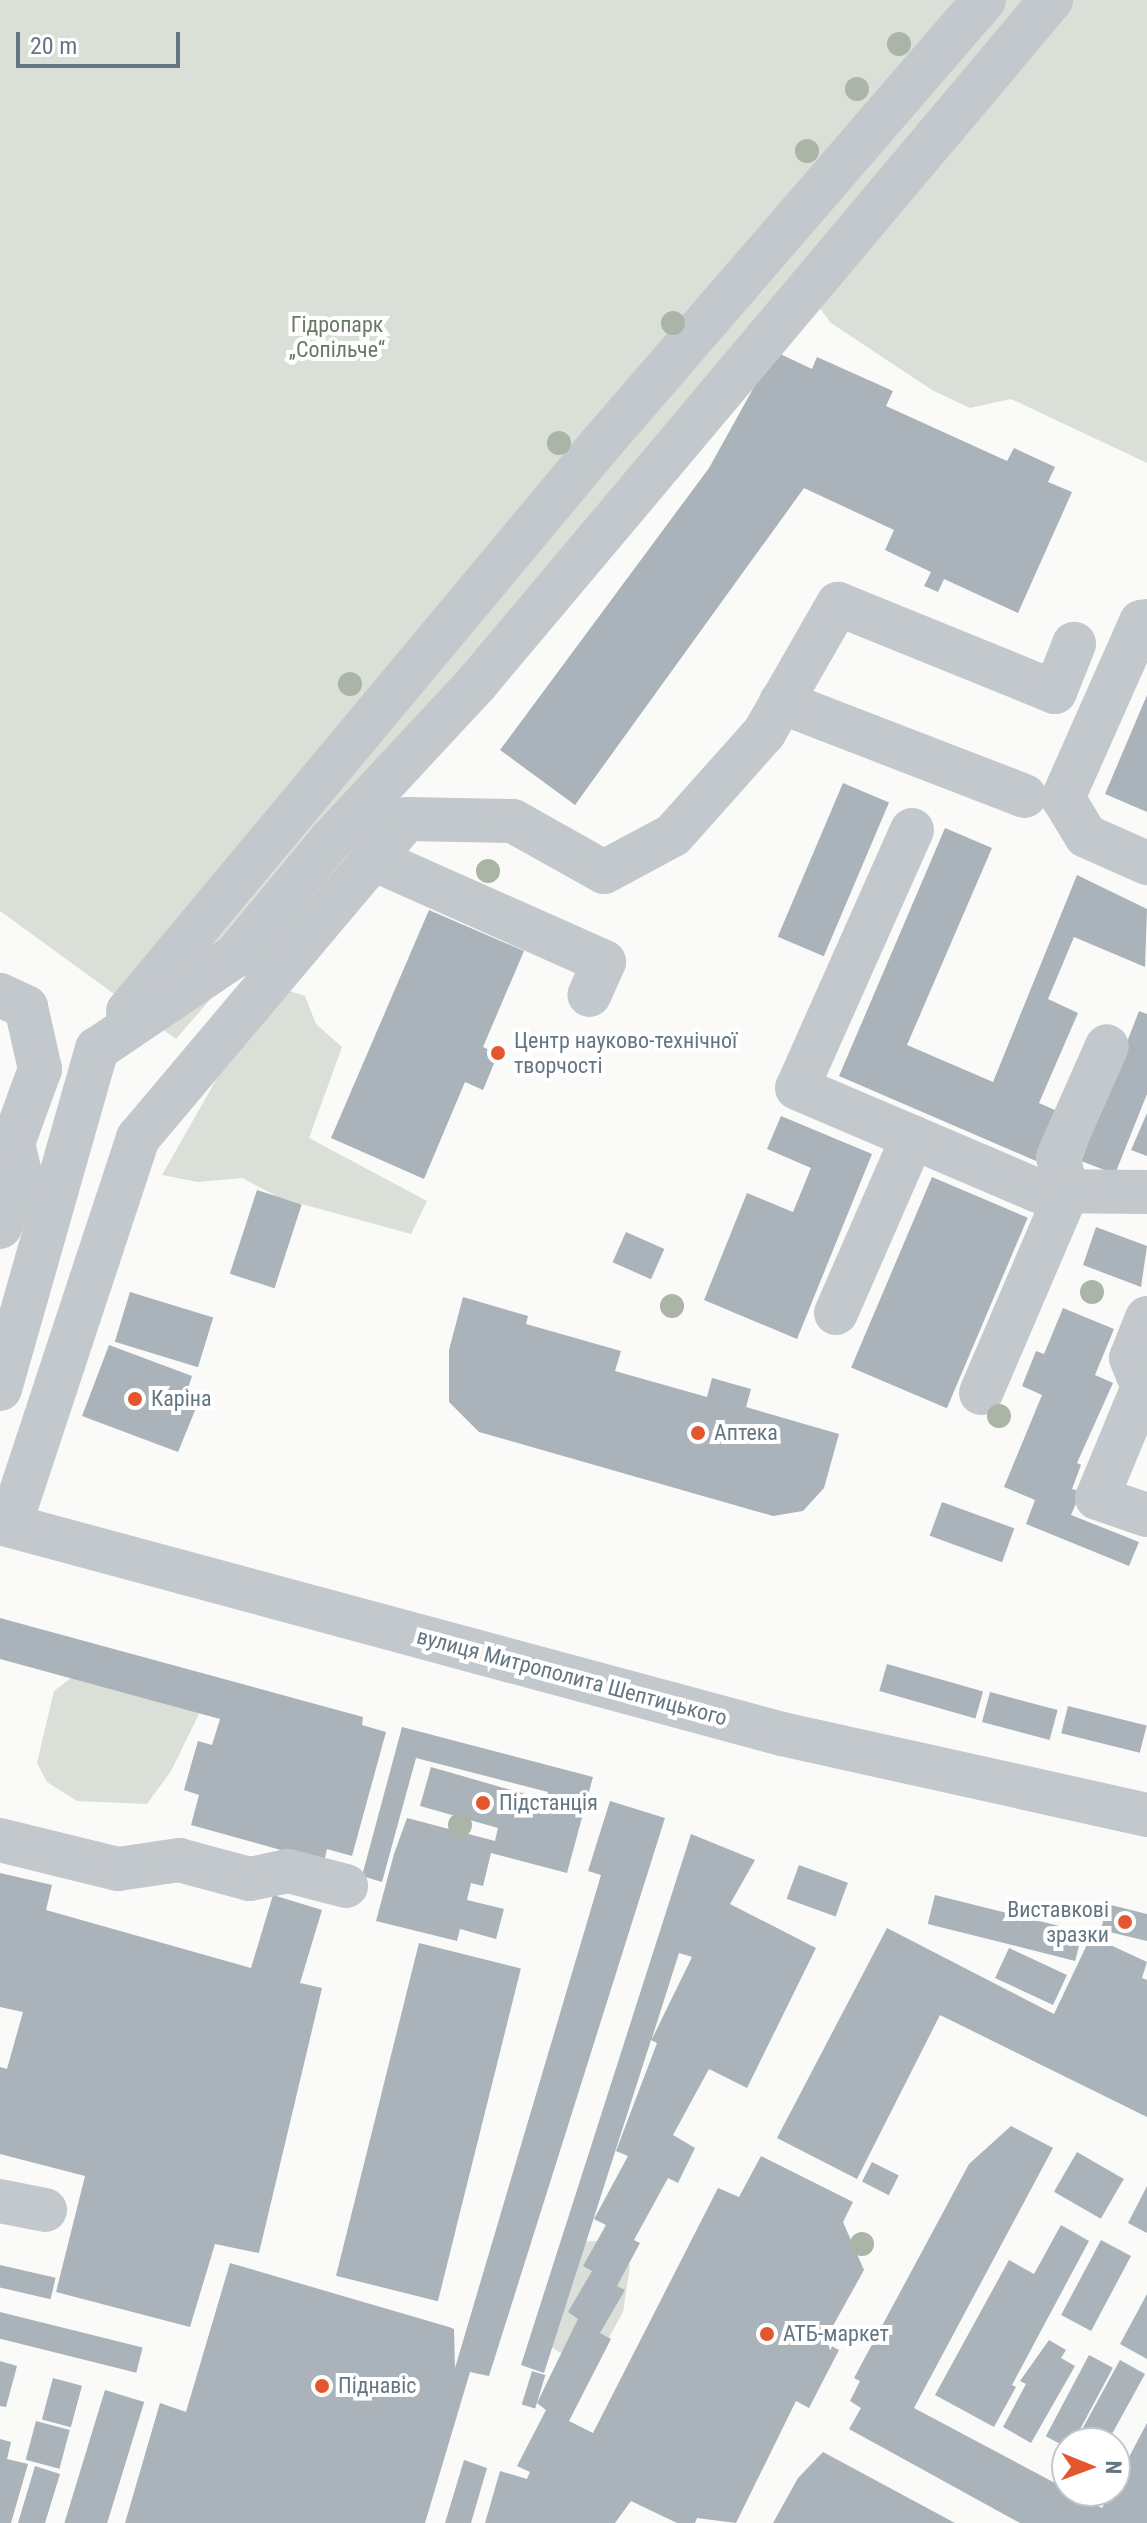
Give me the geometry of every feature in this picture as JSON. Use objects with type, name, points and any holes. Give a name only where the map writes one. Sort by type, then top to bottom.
[{"type":"street","points":[[0,1389],[97,1049],[599,446],[984,0]]},
{"type":"street","points":[[97,1049],[235,956],[331,840],[476,684],[1051,0]]},
{"type":"street","points":[[5,1524],[138,1138],[407,819],[513,821],[604,872],[673,835],[764,733],[838,604],[1055,692],[1074,644]]},
{"type":"street","points":[[1147,621],[1141,622],[1063,798],[1086,836],[1147,863]]},
{"type":"street","points":[[781,702],[1025,796]]},
{"type":"street","points":[[912,830],[797,1088],[1039,1191],[1147,1192]]},
{"type":"street","points":[[373,859],[604,962],[589,995]]},
{"type":"street","points":[[0,995],[26,1007],[40,1069],[13,1143],[19,1170],[0,1227]]},
{"type":"street","points":[[981,1393],[1067,1192],[1058,1157],[1107,1046]]},
{"type":"street","points":[[836,1313],[913,1137]]},
{"type":"street","points":[[1147,1318],[1131,1358],[1143,1387],[1097,1498],[1147,1515]]},
{"type":"street","name":"вулиця Митрополита Шептицького","points":[[5,1524],[782,1734],[1147,1815]]},
{"type":"street","points":[[0,1840],[118,1869],[179,1860],[250,1879],[288,1871],[346,1886]]},
{"type":"street","points":[[0,2201],[45,2210]]},
{"type":"green space","name":"Гідропарк „Сопільче“","points":[[0,0],[1147,0],[1147,463],[1011,399],[970,408],[932,390],[831,323],[815,302],[176,1039],[0,911]]},
{"type":"green space","points":[[270,985],[305,996],[316,1024],[342,1047],[309,1138],[427,1201],[411,1234],[280,1198],[242,1178],[198,1182],[162,1175]]},
{"type":"green space","points":[[88,1665],[168,1684],[199,1714],[171,1771],[147,1804],[77,1801],[47,1782],[37,1763],[54,1691]]},
{"type":"green space","points":[[612,2240],[630,2266],[623,2312],[600,2354],[576,2362],[549,2346],[579,2242]]},
{"type":"building","points":[[774,351],[812,369],[817,357],[893,391],[886,406],[1007,461],[1014,448],[1055,467],[1048,482],[1072,492],[1018,613],[944,579],[938,592],[924,586],[931,572],[885,550],[894,530],[804,488],[575,805],[500,750],[709,468]]},
{"type":"building","points":[[1147,695],[1147,812],[1105,794]]},
{"type":"building","points":[[843,783],[889,803],[824,956],[778,937]]},
{"type":"building","points":[[945,828],[992,848],[907,1045],[993,1082],[1077,875],[1147,909],[1145,967],[1074,937],[1048,999],[1078,1013],[1039,1103],[1057,1111],[1036,1161],[839,1076]]},
{"type":"building","points":[[429,910],[524,951],[483,1047],[498,1054],[483,1090],[465,1082],[424,1179],[331,1138]]},
{"type":"building","points":[[1139,1011],[1147,1014],[1147,1094],[1115,1174],[1081,1161]]},
{"type":"building","points":[[1147,1113],[1147,1156],[1131,1150]]},
{"type":"building","points":[[781,1116],[872,1154],[797,1339],[704,1300],[747,1193],[793,1212],[811,1168],[767,1149]]},
{"type":"building","points":[[932,1177],[1028,1218],[947,1408],[851,1368]]},
{"type":"building","points":[[257,1190],[302,1205],[275,1288],[230,1274]]},
{"type":"building","points":[[1096,1227],[1147,1246],[1141,1287],[1083,1265]]},
{"type":"building","points":[[626,1232],[664,1249],[651,1279],[613,1262]]},
{"type":"building","points":[[130,1292],[213,1317],[198,1367],[115,1342]]},
{"type":"building","points":[[463,1297],[528,1316],[526,1324],[621,1351],[615,1371],[707,1397],[712,1378],[751,1389],[746,1407],[839,1434],[824,1488],[803,1511],[773,1516],[479,1432],[449,1402],[449,1350]]},
{"type":"building","points":[[1063,1308],[1114,1329],[1095,1375],[1113,1383],[1077,1463],[1081,1465],[1072,1489],[1081,1492],[1071,1515],[1139,1542],[1129,1566],[1026,1524],[1035,1500],[1004,1487],[1042,1395],[1022,1386],[1036,1351],[1044,1354]]},
{"type":"building","points":[[109,1345],[192,1376],[183,1403],[196,1408],[178,1452],[82,1416]]},
{"type":"building","points":[[942,1502],[1014,1528],[1002,1562],[930,1536]]},
{"type":"building","points":[[0,1618],[363,1717],[362,1725],[386,1732],[352,1856],[327,1849],[324,1862],[191,1825],[199,1795],[184,1790],[198,1741],[212,1745],[220,1719],[0,1659]]},
{"type":"building","points":[[887,1664],[983,1692],[975,1718],[879,1691]]},
{"type":"building","points":[[990,1692],[1058,1710],[1050,1740],[982,1722]]},
{"type":"building","points":[[1068,1706],[1147,1726],[1140,1753],[1061,1733]]},
{"type":"building","points":[[402,1727],[593,1777],[567,1873],[491,1853],[483,1886],[471,1883],[467,1900],[504,1909],[496,1939],[460,1929],[457,1941],[376,1921],[394,1854],[407,1818],[495,1841],[498,1828],[420,1806],[431,1767],[546,1800],[548,1792],[416,1758],[382,1882],[362,1876]]},
{"type":"building","name":"Піднавіс","points":[[610,1801],[665,1818],[489,2376],[470,2372],[425,2523],[125,2523],[160,2403],[186,2412],[230,2263],[454,2329],[455,2368],[601,1875],[588,1871]]},
{"type":"building","points":[[691,1834],[755,1860],[730,1904],[816,1948],[747,2088],[709,2069],[673,2135],[695,2148],[678,2183],[668,2178],[634,2240],[640,2243],[617,2286],[625,2290],[600,2333],[611,2339],[569,2421],[593,2433],[718,2188],[739,2197],[761,2156],[853,2202],[843,2222],[864,2270],[824,2342],[839,2350],[809,2408],[796,2401],[736,2523],[697,2518],[695,2523],[677,2523],[631,2501],[615,2523],[485,2523],[500,2471],[527,2479],[530,2472],[517,2466],[546,2410],[537,2403],[578,2319],[568,2312],[592,2271],[583,2266],[606,2225],[594,2219],[628,2156],[616,2151],[657,2043],[651,2040],[544,2373],[521,2365]],"holes":[[[679,1953],[692,1957],[652,2039]]]},
{"type":"building","points":[[799,1865],[848,1883],[836,1917],[787,1899]]},
{"type":"building","points":[[0,1873],[52,1885],[46,1910],[251,1968],[273,1895],[322,1910],[300,1983],[322,1988],[259,2253],[215,2244],[190,2327],[56,2292],[85,2176],[0,2154],[0,2067],[7,2069],[23,2012],[0,2007]]},
{"type":"building","points":[[935,1895],[1082,1932],[1075,1961],[928,1924]]},
{"type":"building","name":"Виставкові зразки","points":[[1107,1904],[1147,1914],[1147,1941],[1101,1930]]},
{"type":"building","points":[[887,1928],[1054,2014],[1091,1936],[1147,1962],[1142,1978],[1147,1980],[1147,2117],[940,2015],[857,2179],[777,2138]]},
{"type":"building","points":[[419,1943],[521,1968],[438,2301],[336,2276]]},
{"type":"building","points":[[1009,1948],[1067,1975],[1053,2005],[995,1978]]},
{"type":"building","points":[[1011,2126],[1053,2148],[914,2408],[1051,2481],[1051,2507],[1131,2507],[1131,2453],[1147,2423],[1147,2523],[1020,2523],[849,2429],[861,2408],[850,2401],[860,2381],[854,2378],[969,2164]]},
{"type":"building","points":[[1077,2152],[1124,2179],[1101,2219],[1054,2192]]},
{"type":"building","points":[[872,2162],[899,2176],[889,2195],[862,2182]]},
{"type":"building","points":[[1147,2186],[1147,2233],[1128,2223]]},
{"type":"building","points":[[1061,2225],[1089,2241],[1012,2385],[1016,2387],[994,2427],[935,2395],[1009,2260],[1034,2274]]},
{"type":"building","points":[[1101,2240],[1131,2256],[1091,2331],[1061,2315]]},
{"type":"building","points":[[0,2265],[56,2278],[51,2299],[0,2288]]},
{"type":"building","points":[[1147,2294],[1147,2359],[1120,2344]]},
{"type":"building","points":[[0,2312],[143,2348],[136,2373],[0,2339]]},
{"type":"building","points":[[1049,2340],[1066,2350],[1061,2358],[1075,2366],[1031,2443],[1003,2427],[1026,2384],[1020,2381]]},
{"type":"building","points":[[1089,2355],[1113,2368],[1081,2427],[1051,2427],[1051,2439],[1046,2436]]},
{"type":"building","points":[[1120,2360],[1145,2374],[1116,2427],[1083,2427]]},
{"type":"building","points":[[0,2361],[17,2366],[6,2407],[0,2406]]},
{"type":"building","points":[[532,2371],[545,2375],[535,2409],[522,2404]]},
{"type":"building","points":[[53,2378],[82,2386],[71,2427],[42,2420]]},
{"type":"building","points":[[105,2390],[144,2402],[107,2523],[64,2523]]},
{"type":"building","points":[[36,2421],[70,2430],[59,2469],[26,2460]]},
{"type":"building","points":[[0,2439],[11,2442],[7,2459],[28,2464],[11,2523],[0,2523]]},
{"type":"building","points":[[823,2452],[955,2523],[773,2523],[798,2478]]},
{"type":"building","points":[[464,2460],[487,2468],[471,2523],[445,2523]]},
{"type":"building","points":[[35,2466],[60,2474],[45,2523],[18,2523]]},
{"type":"place","name":"Центр науково-технічної творчості","points":[[498,1053]]},
{"type":"place","name":"Каріна","points":[[135,1399]]},
{"type":"place","name":"Аптека","points":[[698,1433]]},
{"type":"place","name":"Підстанція","points":[[483,1803]]},
{"type":"place","name":"Виставкові зразки","points":[[1125,1922]]},
{"type":"place","name":"АТБ-маркет","points":[[767,2334]]},
{"type":"place","name":"Піднавіс","points":[[322,2386]]}]
